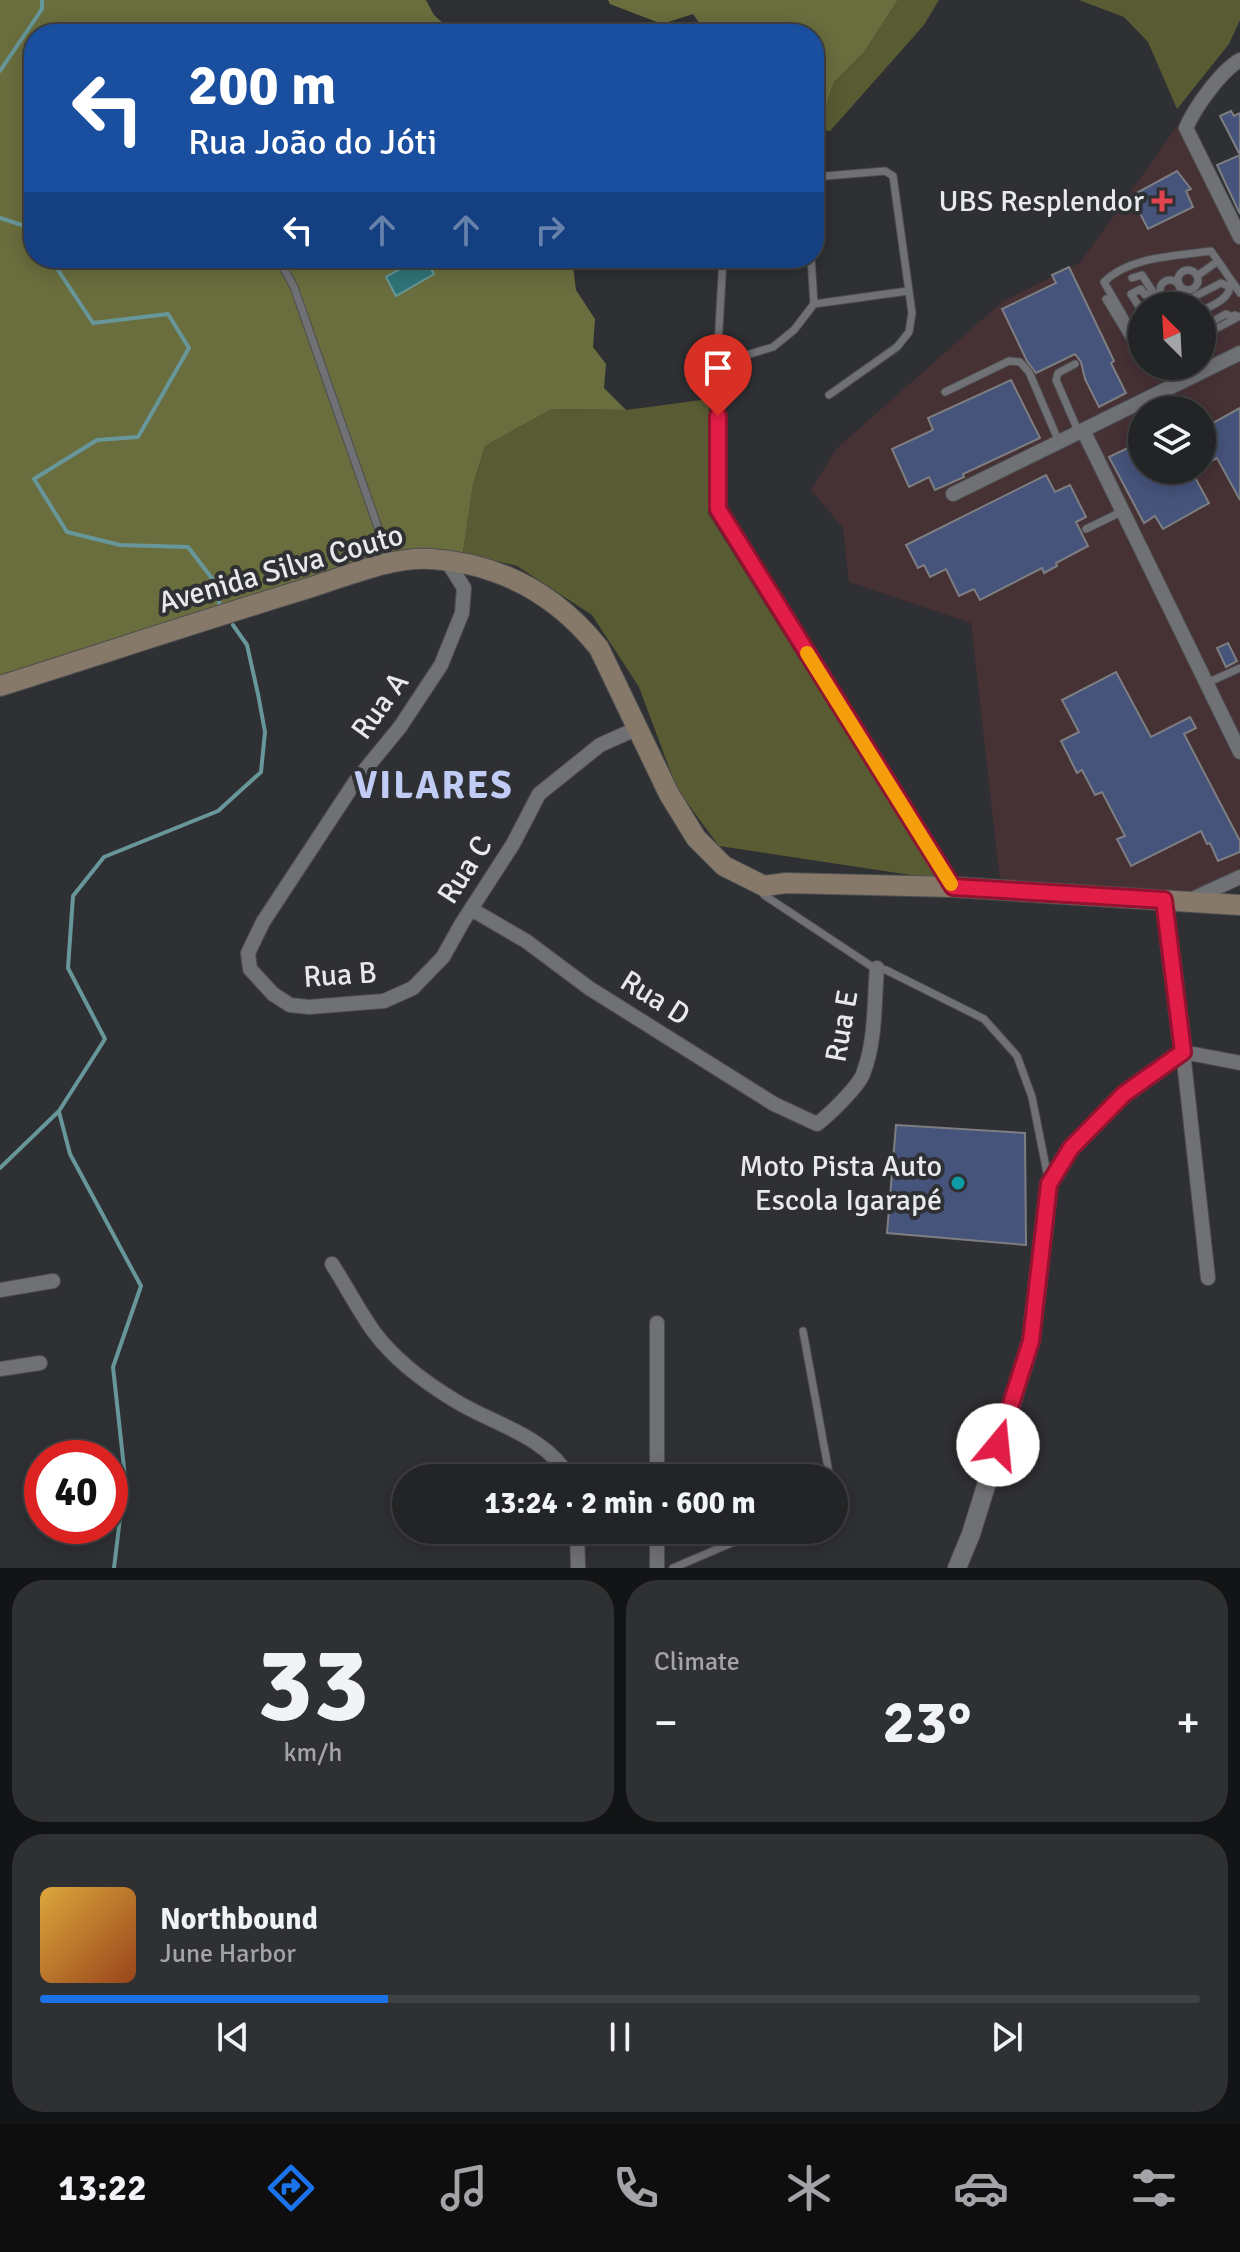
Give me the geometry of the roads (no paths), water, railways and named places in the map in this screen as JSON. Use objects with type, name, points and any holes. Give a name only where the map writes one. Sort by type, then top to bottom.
[{"type":"main road","name":"Avenida Silva Couto","points":[[0,686],[391,564],[429,559],[495,571],[519,580],[561,607],[599,648],[669,794],[696,838],[724,866],[764,886]]},
{"type":"main road","points":[[764,886],[786,883],[953,887],[1240,905]]},
{"type":"street","points":[[1240,60],[1228,67],[1191,116],[1186,128],[1236,219],[1240,237]]},
{"type":"street","points":[[953,494],[1240,353]]},
{"type":"street","points":[[1081,432],[1123,511],[1240,752]]},
{"type":"street","name":"Rua A","points":[[248,953],[263,922],[355,782],[400,727],[441,665],[462,613],[464,588],[447,561]]},
{"type":"street","name":"Rua C","points":[[413,988],[443,957],[513,844],[539,794],[600,745],[638,728]]},
{"type":"street","points":[[1187,901],[1240,877]]},
{"type":"street","points":[[1164,900],[1208,1278]]},
{"type":"street","name":"Rua D","points":[[471,909],[526,941],[589,988],[774,1104],[817,1124]]},
{"type":"street","name":"Rua B","points":[[248,953],[250,969],[273,994],[290,1005],[309,1007],[384,1001],[413,988]]},
{"type":"street","name":"Rua E","points":[[817,1124],[836,1111],[862,1077],[870,1044],[877,968]]},
{"type":"street","points":[[957,1568],[971,1534],[1031,1341],[1049,1184],[1071,1148],[1124,1094],[1183,1052],[1240,1063]]},
{"type":"street","points":[[332,1264],[375,1334],[407,1366],[455,1401],[545,1448],[562,1464]]},
{"type":"street","points":[[0,1290],[53,1281]]},
{"type":"street","points":[[657,1323],[657,1464]]},
{"type":"street","points":[[0,1369],[40,1363]]},
{"type":"street","points":[[577,1544],[578,1568]]},
{"type":"street","points":[[657,1544],[657,1568]]},
{"type":"lane","points":[[824,176],[885,171],[893,176],[912,313],[909,332],[897,347],[829,395]]},
{"type":"lane","points":[[1128,324],[1104,282],[1124,269],[1147,261],[1211,251],[1240,293]]},
{"type":"lane","points":[[1161,292],[1166,281],[1176,281],[1188,290],[1193,289],[1197,276],[1218,261]]},
{"type":"lane","points":[[284,268],[294,287],[391,564]]},
{"type":"lane","points":[[722,268],[717,364],[718,509],[953,887]]},
{"type":"lane","points":[[717,364],[773,347],[794,330],[814,304],[812,268]]},
{"type":"lane","points":[[1178,292],[1178,280],[1183,271],[1188,270],[1197,276]]},
{"type":"lane","points":[[1132,278],[1142,275],[1153,292]]},
{"type":"lane","points":[[1201,292],[1221,283],[1230,287],[1229,293],[1216,303]]},
{"type":"lane","points":[[814,304],[908,291]]},
{"type":"lane","points":[[1106,299],[1128,336]]},
{"type":"lane","points":[[1216,319],[1226,314],[1232,317],[1240,315]]},
{"type":"lane","points":[[1216,328],[1240,315]]},
{"type":"lane","points":[[945,392],[1009,361],[1020,362],[1029,372],[1059,442]]},
{"type":"lane","points":[[1075,364],[1058,373],[1056,380],[1081,432]]},
{"type":"lane","points":[[1086,529],[1123,511]]},
{"type":"lane","points":[[1207,683],[1240,668]]},
{"type":"lane","points":[[764,886],[764,895],[871,966],[984,1019],[1017,1056],[1032,1097],[1049,1184]]},
{"type":"lane","points":[[803,1331],[827,1464]]},
{"type":"lane","points":[[673,1568],[729,1544]]},
{"type":"water","points":[[402,268],[431,268],[434,274],[396,296],[386,277]]},
{"type":"waterway","points":[[32,24],[42,9],[42,0]]},
{"type":"waterway","points":[[0,71],[24,36]]},
{"type":"waterway","points":[[0,218],[24,226]]},
{"type":"waterway","points":[[57,268],[93,323],[168,314],[189,348],[138,437],[97,440],[34,479],[67,532],[120,545],[188,547],[214,581],[220,606]]},
{"type":"waterway","points":[[0,1168],[59,1111],[105,1039],[68,968],[73,896],[104,857],[218,811],[261,772],[265,732],[258,694],[247,645],[233,625]]},
{"type":"waterway","points":[[59,1112],[70,1154],[141,1286],[113,1367],[125,1477],[114,1568]]},
{"type":"place","name":"UBS Resplendor","points":[[1162,201]]},
{"type":"place","name":"Moto Pista Auto Escola Igarapé","points":[[958,1183]]},
{"type":"district","name":"VILARES","points":[[434,785]]}]
